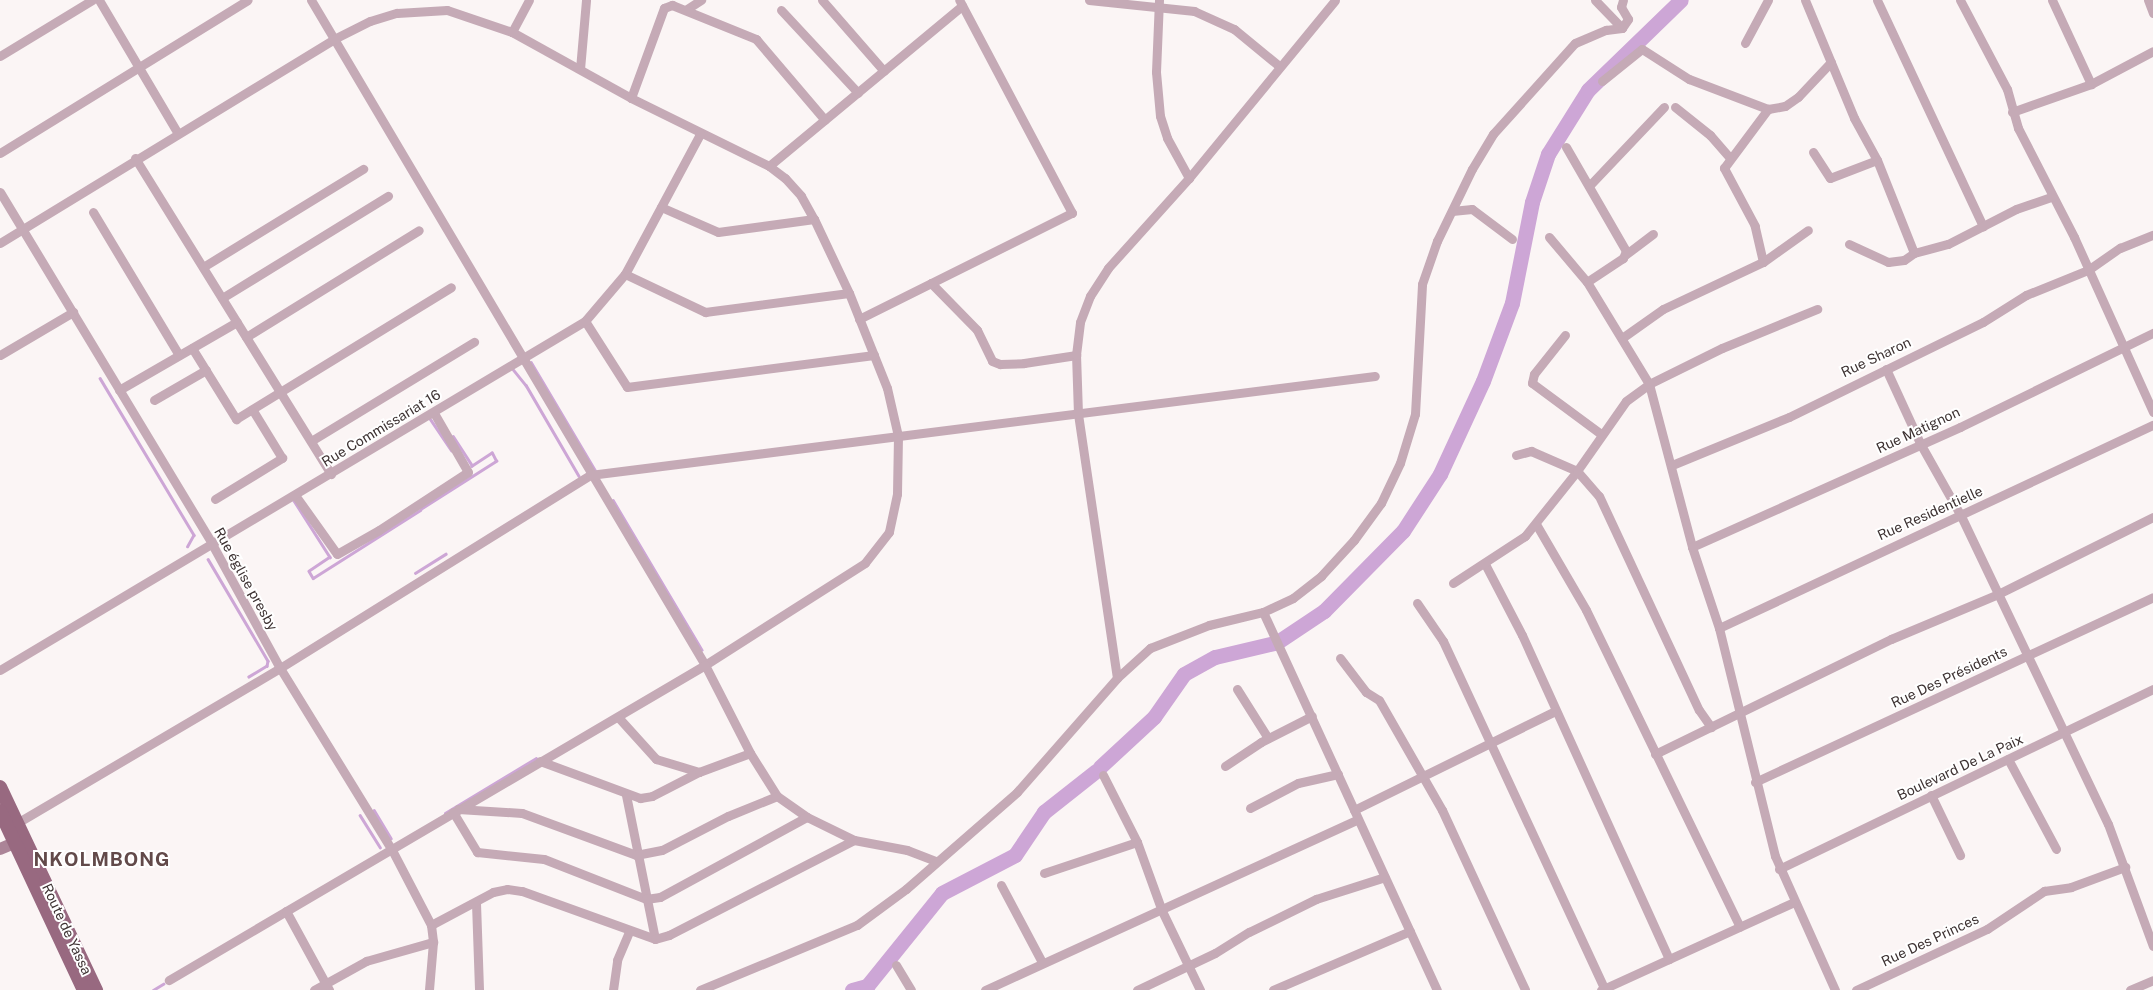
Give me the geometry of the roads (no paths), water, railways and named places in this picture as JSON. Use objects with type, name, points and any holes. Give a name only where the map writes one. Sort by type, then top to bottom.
[{"type":"main road","name":"Route de Yassa","points":[[0,787],[8,827]]},
{"type":"main road","name":"Route de Yassa","points":[[0,811],[8,827],[20,841],[96,990]]},
{"type":"main road","name":"Route de Yassa","points":[[20,841],[84,990]]},
{"type":"main road","points":[[0,849],[20,841]]},
{"type":"street","points":[[0,56],[92,0]]},
{"type":"street","points":[[99,0],[177,132]]},
{"type":"street","points":[[0,153],[248,0]]},
{"type":"street","points":[[311,0],[590,475],[705,665],[750,753],[776,796],[807,817],[854,840],[907,850],[936,860]]},
{"type":"street","points":[[512,32],[529,0]]},
{"type":"street","points":[[580,69],[586,0]]},
{"type":"street","points":[[688,9],[701,0]]},
{"type":"street","points":[[822,0],[884,71]]},
{"type":"street","points":[[1089,0],[1159,2],[1194,11],[1217,20],[1279,66]]},
{"type":"street","points":[[1117,678],[1078,414],[1076,355],[1080,322],[1090,296],[1108,268],[1189,178],[1335,0]]},
{"type":"street","points":[[1594,0],[1622,28]]},
{"type":"street","points":[[700,990],[857,925],[906,890],[936,860],[1017,792],[1117,678],[1150,648],[1209,624],[1263,612],[1293,598],[1321,576],[1354,540],[1381,502],[1396,471],[1415,414],[1422,284],[1437,241],[1452,211],[1493,134],[1575,42],[1586,37],[1622,28],[1628,18],[1620,7],[1623,0]]},
{"type":"street","points":[[1745,43],[1768,0]]},
{"type":"street","points":[[1805,0],[1831,62],[1877,160],[1914,254]]},
{"type":"street","points":[[1877,0],[1983,226]]},
{"type":"street","points":[[1960,0],[2007,89],[2012,112],[2051,197],[2124,346],[2153,412]]},
{"type":"street","points":[[2052,0],[2091,84]]},
{"type":"street","points":[[2148,0],[2153,13]]},
{"type":"street","points":[[1159,2],[1156,72],[1160,116],[1167,138],[1189,178]]},
{"type":"street","points":[[769,166],[884,71],[961,3],[1072,213],[859,319]]},
{"type":"street","points":[[631,98],[664,8],[672,4],[688,9],[756,39],[826,120]]},
{"type":"street","points":[[0,243],[177,132],[334,39],[370,21],[422,9],[447,10],[512,32],[700,134],[769,166],[801,196],[814,219],[849,293],[887,388],[898,436],[897,494],[889,532],[879,548],[865,563],[705,665],[169,980]]},
{"type":"street","points":[[781,10],[858,93]]},
{"type":"street","points":[[1602,81],[1642,49],[1689,79],[1768,110],[1785,106],[1798,97],[1831,62]]},
{"type":"street","points":[[2012,112],[2091,84],[2153,52]]},
{"type":"street","points":[[1589,186],[1664,106]]},
{"type":"street","points":[[1675,107],[1710,135],[1730,158]]},
{"type":"street","points":[[1763,262],[1755,226],[1724,168],[1730,158],[1742,148],[1768,110]]},
{"type":"street","name":"Rue Commissariat 16","points":[[0,670],[523,360],[585,321],[625,274],[700,134]]},
{"type":"street","points":[[1566,147],[1625,255]]},
{"type":"street","points":[[1813,152],[1830,178],[1877,160]]},
{"type":"street","points":[[135,158],[331,474]]},
{"type":"street","points":[[203,267],[363,169]]},
{"type":"street","name":"Rue église presby","points":[[0,192],[212,544],[280,668],[392,850],[431,925],[433,942],[429,990]]},
{"type":"street","points":[[222,298],[388,196]]},
{"type":"street","points":[[1849,244],[1888,262],[1904,260],[1914,254],[1948,244],[1983,226],[2051,197]]},
{"type":"street","points":[[661,208],[718,232],[814,219]]},
{"type":"street","points":[[1452,211],[1472,210],[1512,240]]},
{"type":"street","points":[[92,212],[179,355]]},
{"type":"street","points":[[246,336],[419,230]]},
{"type":"street","points":[[1622,338],[1663,309],[1763,262],[1808,230]]},
{"type":"street","points":[[1588,282],[1653,234]]},
{"type":"street","name":"Rue Sharon","points":[[1672,465],[1789,417],[1983,322],[2026,295],[2088,270],[2120,248],[2153,235]]},
{"type":"street","points":[[1549,237],[1588,282],[1649,384],[1672,465],[1692,547],[1719,628],[1755,782],[1780,870],[1834,990]]},
{"type":"street","points":[[625,274],[704,312],[849,293]]},
{"type":"street","points":[[931,283],[977,330],[992,361],[1000,364],[1076,355]]},
{"type":"street","points":[[192,348],[236,419],[451,287]]},
{"type":"street","points":[[1453,583],[1526,536],[1577,471],[1600,434],[1626,401],[1649,384],[1722,348],[1817,309]]},
{"type":"street","points":[[0,355],[72,312]]},
{"type":"street","points":[[585,321],[627,387],[874,355]]},
{"type":"street","points":[[119,390],[237,322]]},
{"type":"street","name":"Rue Matignon","points":[[1692,547],[1921,445],[2153,333]]},
{"type":"street","points":[[1565,335],[1534,374],[1532,383],[1600,434]]},
{"type":"street","points":[[311,441],[474,342]]},
{"type":"street","points":[[1886,369],[1921,445],[1961,516],[2026,657],[2064,732],[2125,867],[2153,946]]},
{"type":"street","points":[[154,400],[206,370]]},
{"type":"street","points":[[8,827],[280,668],[590,475],[1375,376]]},
{"type":"street","points":[[215,499],[282,458],[252,409]]},
{"type":"street","points":[[295,495],[334,553],[339,554],[355,545],[468,472],[434,413]]},
{"type":"street","name":"Rue Residentielle","points":[[1719,628],[1750,615],[1847,566],[1961,516],[2068,462],[2153,425]]},
{"type":"street","points":[[1516,455],[1531,451],[1577,471],[1599,496],[1699,710],[1711,727]]},
{"type":"street","points":[[1655,754],[1891,638],[1998,594],[2153,518]]},
{"type":"street","points":[[1536,524],[1586,610],[1740,927]]},
{"type":"street","points":[[1485,564],[1522,635],[1554,711],[1669,959]]},
{"type":"street","name":"Rue Des Présidents","points":[[1755,782],[2153,597]]},
{"type":"street","points":[[1417,603],[1443,640],[1602,989],[1794,902]]},
{"type":"street","points":[[1263,612],[1437,990]]},
{"type":"street","points":[[1340,658],[1366,692],[1379,700],[1442,810],[1524,990]]},
{"type":"street","points":[[1237,689],[1268,738]]},
{"type":"street","name":"Boulevard De La Paix","points":[[1780,870],[2153,689]]},
{"type":"street","points":[[1354,810],[1554,711]]},
{"type":"street","points":[[1225,766],[1268,738],[1312,716]]},
{"type":"street","points":[[618,717],[656,759],[699,772]]},
{"type":"street","points":[[540,761],[626,795],[652,796],[699,772],[750,753]]},
{"type":"street","points":[[2008,760],[2056,849]]},
{"type":"street","points":[[1250,808],[1298,783],[1338,774]]},
{"type":"street","points":[[1103,775],[1137,842],[1162,911],[1200,990]]},
{"type":"street","points":[[626,795],[636,855],[655,939]]},
{"type":"street","points":[[1932,795],[1960,855]]},
{"type":"street","points":[[455,811],[522,813],[636,855],[662,850],[728,816],[776,796]]},
{"type":"street","points":[[455,811],[477,852],[544,859],[646,899],[660,897],[807,817]]},
{"type":"street","points":[[985,990],[1042,962],[1162,911],[1358,819]]},
{"type":"street","points":[[431,925],[476,903],[493,892],[507,889],[522,891],[629,932],[655,939],[669,935],[854,840]]},
{"type":"street","points":[[1044,873],[1137,842]]},
{"type":"street","name":"Rue Des Princes","points":[[1856,990],[1987,929],[2044,891],[2071,887],[2125,867]]},
{"type":"street","points":[[1137,990],[1189,966],[1249,932],[1316,899],[1385,877]]},
{"type":"street","points":[[1001,885],[1042,962]]},
{"type":"street","points":[[476,903],[479,990]]},
{"type":"street","points":[[286,910],[327,987]]},
{"type":"street","points":[[1273,990],[1410,931]]},
{"type":"street","points":[[613,990],[618,960],[629,932]]},
{"type":"street","points":[[314,990],[327,987],[375,958],[433,942]]},
{"type":"street","points":[[896,965],[911,990]]},
{"type":"street","points":[[2130,990],[2153,980]]},
{"type":"waterway","points":[[1279,641],[1324,611],[1403,531],[1440,474],[1483,381],[1512,303],[1532,202],[1548,154],[1588,90],[1681,0]]},
{"type":"waterway","points":[[531,362],[595,470]]},
{"type":"waterway","points":[[512,368],[526,385],[579,476]]},
{"type":"waterway","points":[[100,378],[194,535],[188,546]]},
{"type":"waterway","points":[[429,417],[451,450]]},
{"type":"waterway","points":[[422,508],[496,461],[492,453],[472,466],[453,437]]},
{"type":"waterway","points":[[293,499],[330,557],[309,571],[313,578],[420,510]]},
{"type":"waterway","points":[[613,500],[702,650]]},
{"type":"waterway","points":[[415,573],[445,554]]},
{"type":"waterway","points":[[208,559],[268,661],[267,666],[249,677]]},
{"type":"waterway","points":[[1100,767],[1154,717],[1184,674],[1215,657],[1274,643]]},
{"type":"waterway","points":[[445,813],[536,758]]},
{"type":"waterway","points":[[852,990],[867,986],[942,893],[1015,855],[1044,812],[1096,771]]},
{"type":"waterway","points":[[374,810],[391,838]]},
{"type":"waterway","points":[[360,815],[380,847]]},
{"type":"waterway","points":[[153,990],[163,984]]},
{"type":"district","name":"NKOLMBONG","points":[[102,860]]}]
